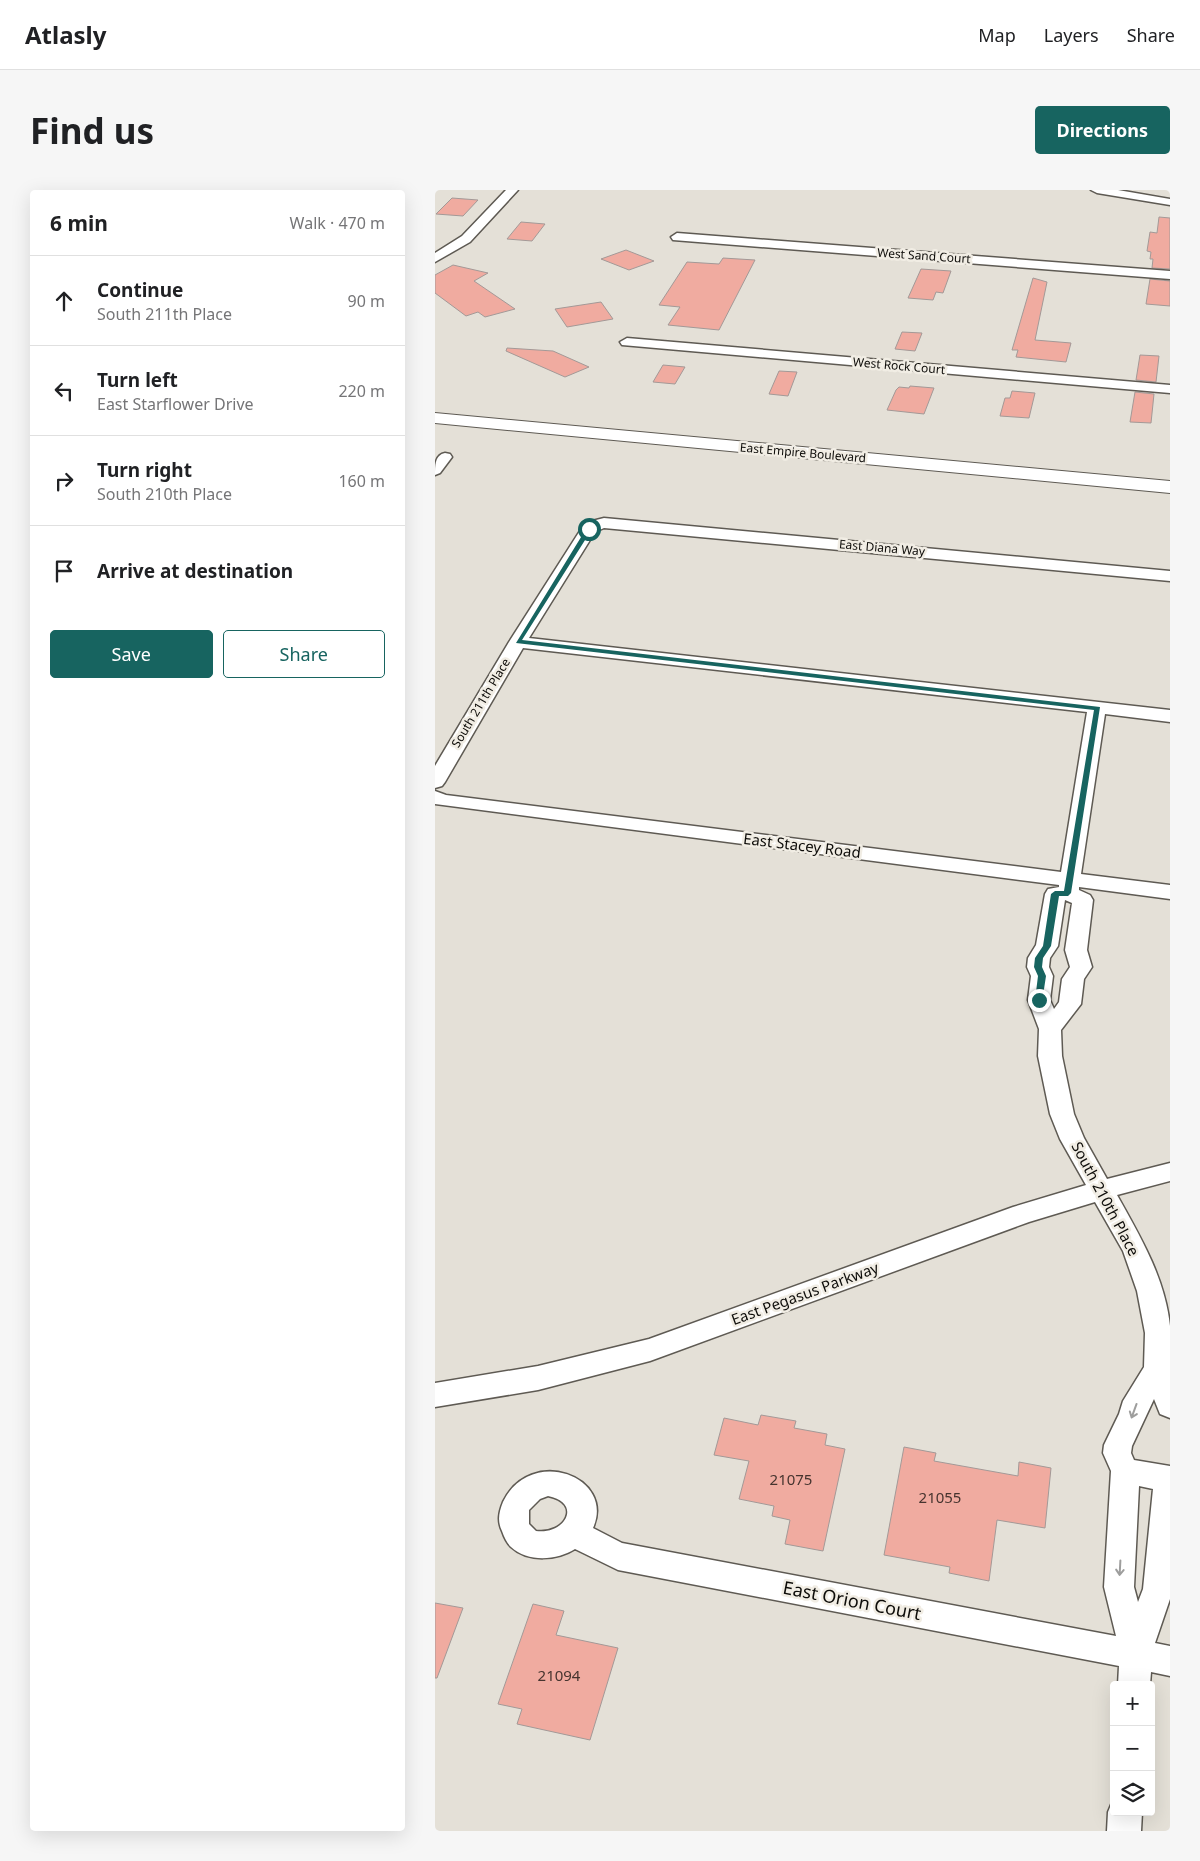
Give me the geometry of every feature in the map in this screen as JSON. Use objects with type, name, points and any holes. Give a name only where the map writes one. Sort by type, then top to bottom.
[{"type":"street","points":[[435,258],[466,239],[512,190]]},
{"type":"street","points":[[1097,190],[1170,202]]},
{"type":"street","name":"West Sand Court","points":[[677,237],[1170,275]]},
{"type":"street","name":"West Rock Court","points":[[627,342],[1170,389]]},
{"type":"street","name":"East Empire Boulevard","points":[[435,418],[1170,487]]},
{"type":"street","points":[[435,470],[440,457]]},
{"type":"street","name":"East Diana Way","points":[[594,525],[617,523],[1170,576]]},
{"type":"street","name":"South 211th Place","points":[[435,782],[518,642],[589,529],[594,525]]},
{"type":"street","points":[[518,642],[1170,716]]},
{"type":"street","points":[[1050,1029],[1070,1004],[1073,979],[1081,967],[1076,950],[1083,900],[1069,886],[1097,709]]},
{"type":"street","name":"East Stacey Road","points":[[435,797],[441,800],[1069,886],[1170,892]]},
{"type":"street","name":"South 210th Place","points":[[1069,886],[1055,894],[1047,946],[1039,958],[1038,967],[1042,976],[1039,1000],[1050,1029],[1050,1056],[1055,1086],[1062,1114],[1073,1139],[1135,1250],[1149,1292],[1158,1333],[1158,1369],[1170,1406]]},
{"type":"street","points":[[1047,946],[1076,950]]},
{"type":"street","name":"East Pegasus Parkway","points":[[435,1395],[538,1378],[650,1350],[1022,1214],[1101,1190],[1170,1172]]},
{"type":"street","points":[[1136,1654],[1119,1587],[1125,1471],[1117,1453],[1118,1445],[1133,1416],[1137,1402],[1158,1369]]},
{"type":"street","points":[[1125,1471],[1170,1481],[1166,1493],[1158,1589],[1136,1654],[1134,1681]]},
{"type":"street","name":"East Orion Court","points":[[574,1533],[618,1556],[1170,1661]]},
{"type":"street","points":[[1123,1831],[1125,1816]]},
{"type":"building","points":[[452,198],[478,200],[463,216],[436,214]]},
{"type":"building","points":[[1159,217],[1170,218],[1170,269],[1152,268],[1153,259],[1150,259],[1151,252],[1147,251],[1150,232],[1157,233]]},
{"type":"building","points":[[521,222],[545,224],[532,241],[507,239]]},
{"type":"building","points":[[626,250],[654,261],[629,270],[601,259]]},
{"type":"building","points":[[723,258],[755,260],[719,330],[668,325],[680,307],[659,305],[687,262],[719,264]]},
{"type":"building","points":[[453,265],[488,273],[474,281],[515,309],[485,317],[478,312],[466,316],[435,293],[435,275]]},
{"type":"building","points":[[921,269],[951,271],[943,293],[936,292],[933,300],[908,298]]},
{"type":"building","points":[[1033,278],[1047,282],[1035,340],[1071,343],[1066,362],[1016,357],[1018,350],[1012,350]]},
{"type":"building","points":[[1150,279],[1170,281],[1170,306],[1146,304]]},
{"type":"building","points":[[601,302],[613,319],[567,327],[555,309]]},
{"type":"building","points":[[902,332],[922,333],[915,351],[895,349]]},
{"type":"building","points":[[507,348],[553,351],[589,367],[565,377],[506,351]]},
{"type":"building","points":[[1140,355],[1159,356],[1156,382],[1136,380]]},
{"type":"building","points":[[663,365],[685,367],[675,384],[653,382]]},
{"type":"building","points":[[779,371],[797,372],[788,396],[769,394]]},
{"type":"building","points":[[910,386],[934,388],[924,414],[887,410],[896,390],[899,387],[909,388]]},
{"type":"building","points":[[1012,391],[1035,393],[1029,418],[1000,416],[1005,398],[1010,398]]},
{"type":"building","points":[[1135,392],[1154,394],[1151,423],[1130,422]]},
{"type":"building","points":[[761,1415],[796,1421],[794,1428],[827,1434],[825,1445],[845,1449],[823,1551],[785,1544],[790,1520],[772,1516],[774,1506],[739,1499],[749,1461],[714,1455],[724,1418],[758,1425]]},
{"type":"building","points":[[904,1447],[936,1453],[934,1461],[1018,1476],[1019,1462],[1051,1468],[1045,1528],[997,1520],[989,1581],[949,1573],[950,1567],[884,1555]]},
{"type":"building","points":[[435,1603],[463,1608],[437,1678],[435,1678]]},
{"type":"building","points":[[533,1604],[564,1611],[556,1635],[618,1648],[590,1740],[517,1724],[522,1709],[498,1704]]},
{"type":"route","points":[[589,529],[518,642],[1097,709],[1068,893],[1055,894],[1047,946],[1039,958],[1038,967],[1042,976],[1039,1000]]}]
